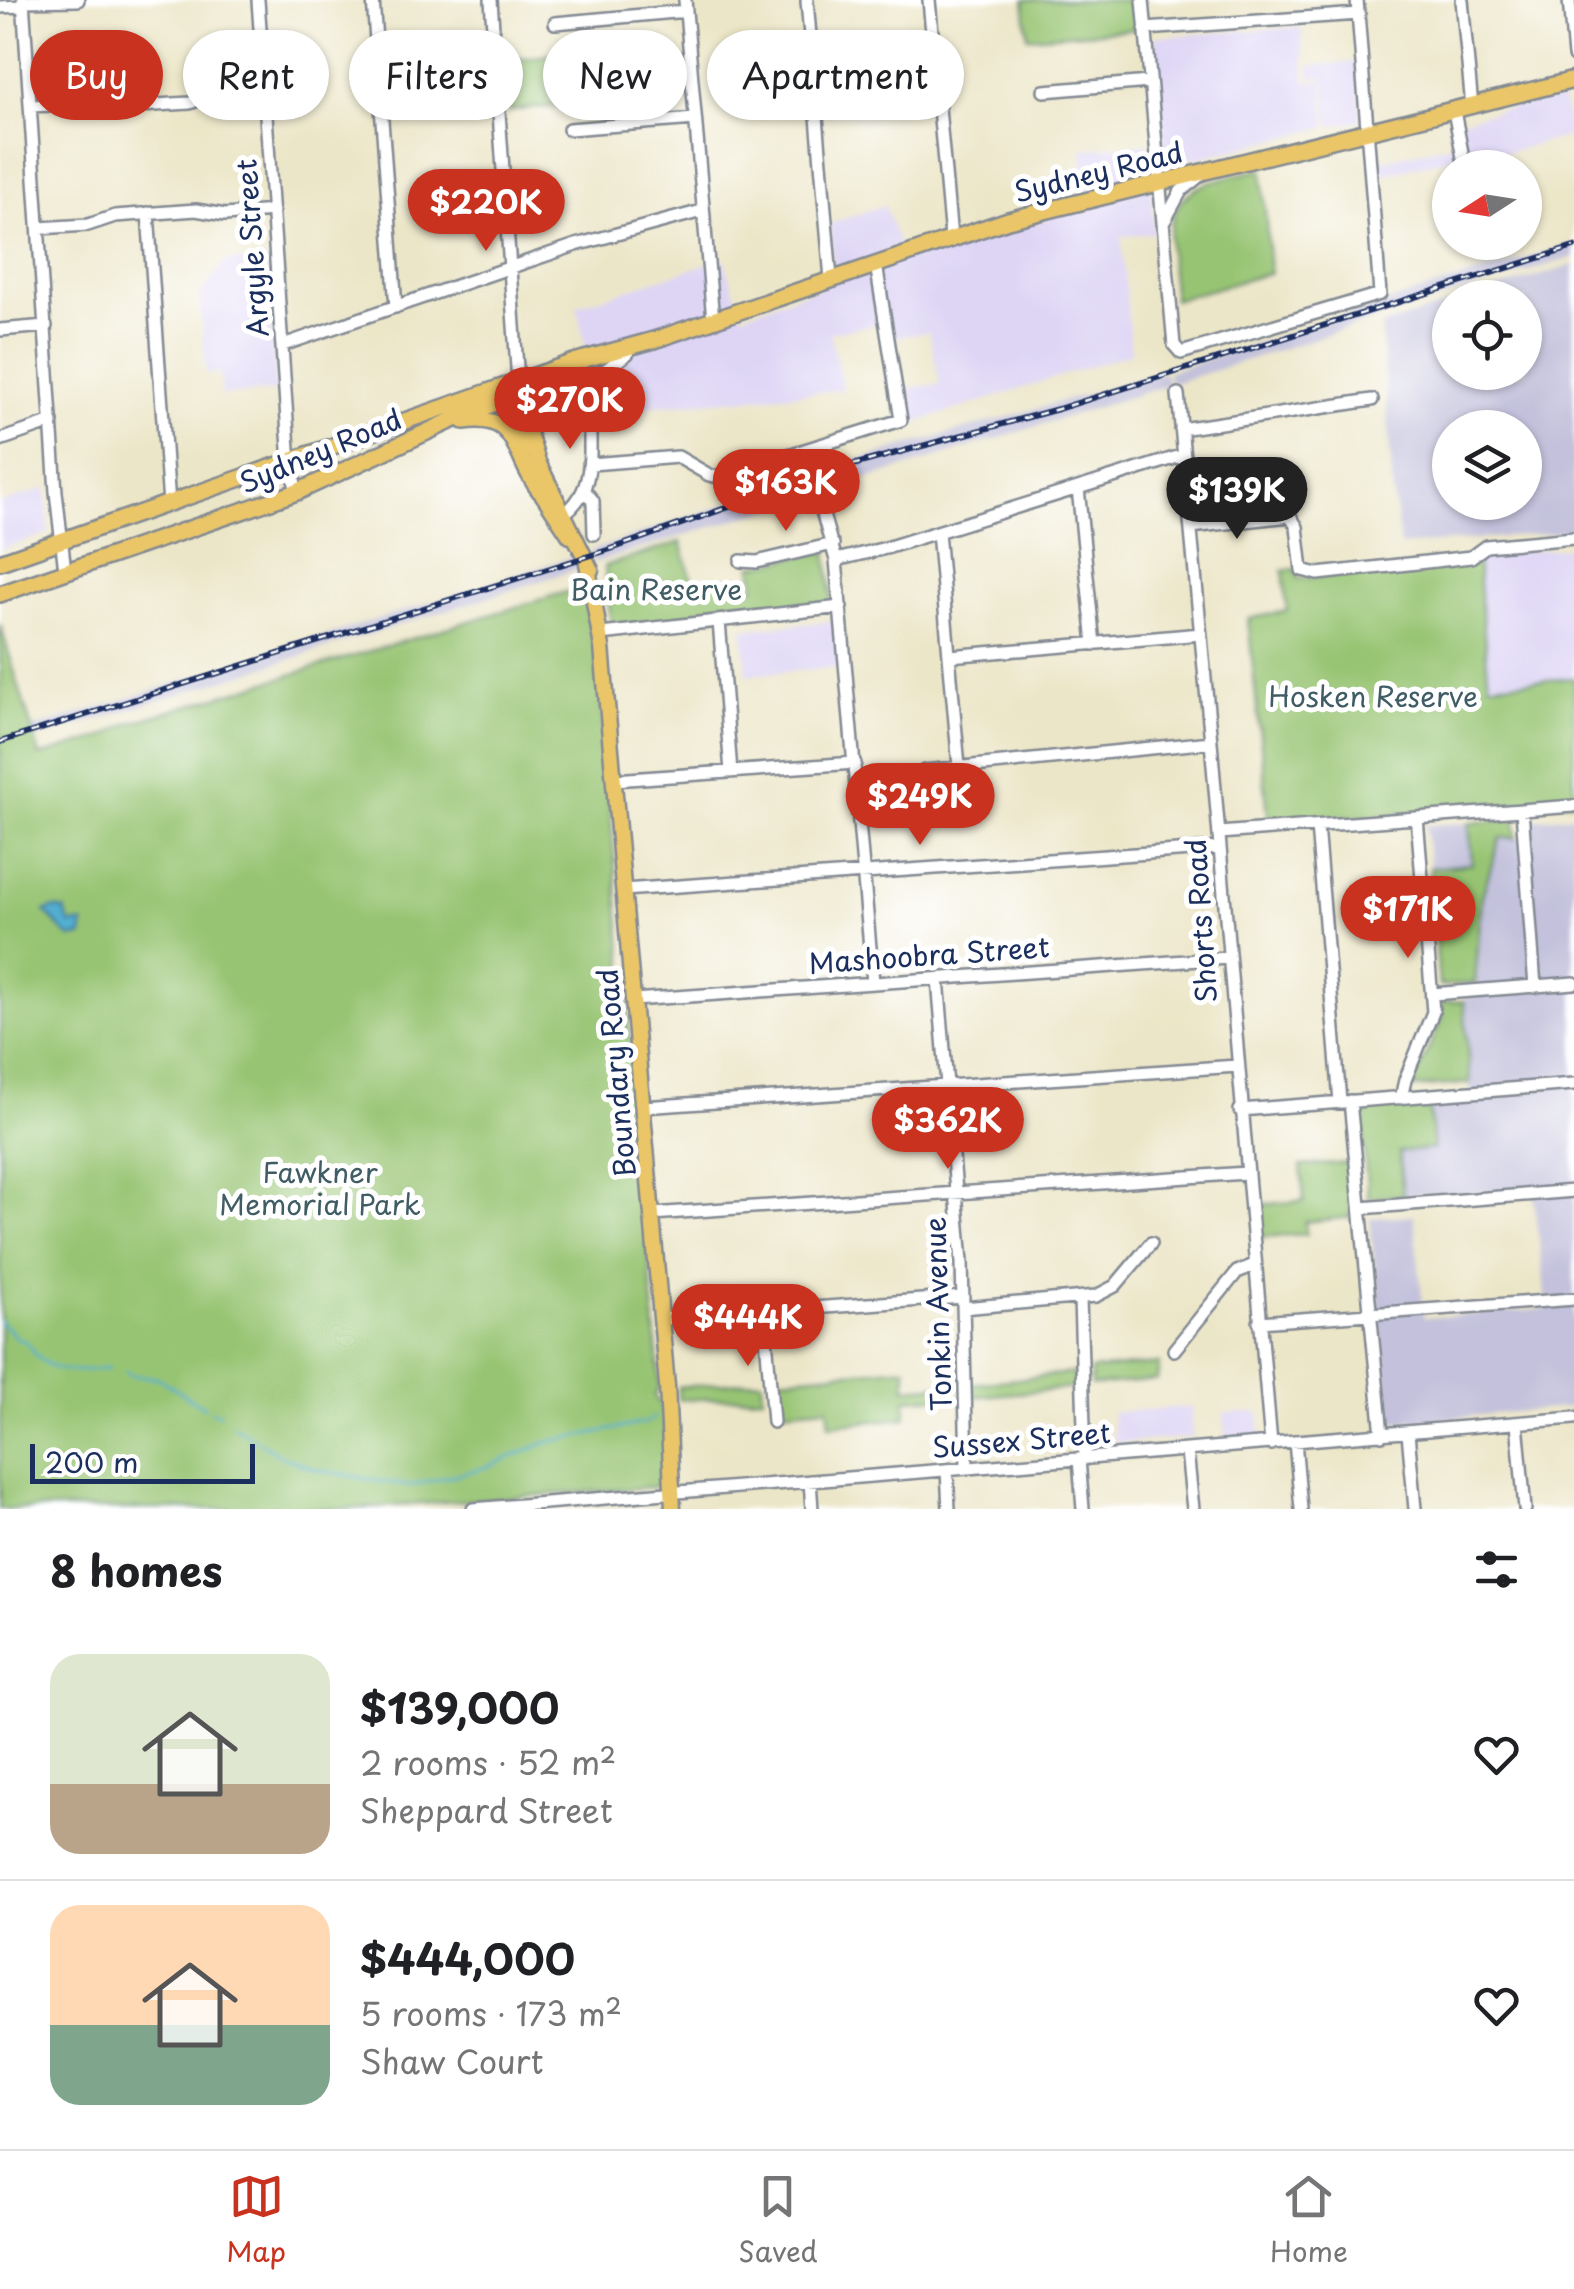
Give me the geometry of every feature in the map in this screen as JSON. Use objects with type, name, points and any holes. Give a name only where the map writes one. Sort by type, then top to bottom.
[{"type":"highway","name":"Sydney Road","points":[[0,562],[290,463],[572,373],[654,340],[1008,220],[1571,84]]},
{"type":"highway","name":"Sydney Road","points":[[0,594],[298,492],[519,389],[626,345],[654,340]]},
{"type":"highway","points":[[440,426],[483,419],[503,426],[530,480],[540,491]]},
{"type":"main road","name":"Boundary Road","points":[[519,389],[524,454],[540,491],[560,513]]},
{"type":"main road","name":"Boundary Road","points":[[519,389],[534,449],[560,513],[586,560],[601,634],[661,1319],[673,1509]]},
{"type":"street","points":[[0,7],[78,0]]},
{"type":"street","name":"Argyle Street","points":[[258,0],[260,30]]},
{"type":"street","points":[[373,0],[396,307]]},
{"type":"street","points":[[491,0],[519,389]]},
{"type":"street","points":[[929,0],[950,238]]},
{"type":"street","points":[[1143,0],[1177,352],[1377,297],[1381,290],[1358,0]]},
{"type":"street","points":[[1462,0],[1472,107]]},
{"type":"street","points":[[1570,0],[1574,56]]},
{"type":"street","points":[[807,1],[831,279]]},
{"type":"street","points":[[23,2],[30,93]]},
{"type":"street","points":[[555,23],[686,6],[713,320]]},
{"type":"street","points":[[1146,29],[1359,14]]},
{"type":"street","points":[[1044,91],[1149,82]]},
{"type":"street","points":[[1454,111],[1462,150]]},
{"type":"street","points":[[569,129],[695,119]]},
{"type":"street","points":[[32,120],[65,571]]},
{"type":"street","name":"Argyle Street","points":[[266,120],[290,463],[298,492]]},
{"type":"street","points":[[1163,221],[1181,191],[1206,170]]},
{"type":"street","points":[[1134,188],[1153,195],[1163,221]]},
{"type":"street","points":[[39,228],[88,224],[116,216],[196,210],[225,214],[273,211]]},
{"type":"street","points":[[282,346],[576,245],[702,210]]},
{"type":"street","points":[[148,214],[169,504]]},
{"type":"street","points":[[591,464],[682,457],[718,476],[901,420],[876,264]]},
{"type":"street","points":[[0,330],[46,326]]},
{"type":"street","points":[[560,513],[582,495],[591,464],[588,414],[594,378],[628,353]]},
{"type":"street","points":[[572,373],[578,380],[588,414]]},
{"type":"street","name":"Shorts Road","points":[[1178,394],[1271,1444]]},
{"type":"street","points":[[1181,429],[1372,400]]},
{"type":"street","points":[[0,440],[52,422]]},
{"type":"street","points":[[836,560],[1184,455]]},
{"type":"street","points":[[1078,488],[1094,644]]},
{"type":"street","points":[[582,495],[592,499],[594,534]]},
{"type":"street","points":[[822,516],[836,560],[873,982]]},
{"type":"street","points":[[1191,527],[1290,516],[1297,527],[1302,570],[1318,574],[1471,557],[1486,546],[1574,538]]},
{"type":"street","points":[[938,532],[958,768]]},
{"type":"street","points":[[741,561],[757,562],[832,544]]},
{"type":"street","points":[[601,634],[840,607]]},
{"type":"street","points":[[719,622],[731,772]]},
{"type":"street","points":[[950,656],[1201,634]]},
{"type":"street","points":[[924,771],[1211,742]]},
{"type":"street","points":[[614,780],[854,763]]},
{"type":"street","points":[[1219,833],[1574,806]]},
{"type":"street","points":[[1522,810],[1535,986]]},
{"type":"street","points":[[1401,1098],[1432,1018],[1417,818]]},
{"type":"street","points":[[1317,826],[1345,1102],[1362,1208],[1382,1434]]},
{"type":"street","points":[[623,890],[1220,848]]},
{"type":"street","name":"Mashoobra Street","points":[[634,1000],[1228,958]]},
{"type":"street","name":"Tonkin Avenue","points":[[938,978],[963,1302],[967,1468]]},
{"type":"street","points":[[1432,994],[1574,984]]},
{"type":"street","points":[[643,1107],[1236,1066]]},
{"type":"street","points":[[1240,1110],[1574,1084]]},
{"type":"street","points":[[652,1214],[1246,1173]]},
{"type":"street","points":[[1362,1208],[1574,1192]]},
{"type":"street","points":[[661,1319],[1080,1298],[1110,1290],[1151,1243]]},
{"type":"street","points":[[1174,1350],[1237,1272],[1254,1265]]},
{"type":"street","points":[[1080,1298],[1083,1509]]},
{"type":"street","points":[[1260,1322],[1574,1299]]},
{"type":"street","points":[[764,1312],[773,1422]]},
{"type":"street","name":"Sussex Street","points":[[473,1509],[571,1505],[672,1492],[1574,1418]]},
{"type":"street","points":[[1517,1423],[1524,1509]]},
{"type":"street","points":[[1408,1432],[1416,1509]]},
{"type":"street","points":[[1296,1442],[1302,1509]]},
{"type":"street","points":[[1188,1451],[1193,1509]]},
{"type":"street","points":[[946,1470],[949,1509]]},
{"type":"street","points":[[810,1481],[812,1509]]},
{"type":"shaded area","points":[[1301,27],[1306,82],[1322,80],[1327,127],[1165,166],[1153,37]]},
{"type":"shaded area","points":[[1356,62],[1361,120],[1330,126],[1323,77],[1311,79],[1309,66]]},
{"type":"shaded area","points":[[1560,95],[1572,135],[1516,150],[1432,150],[1432,162],[1382,175],[1380,161],[1452,144],[1447,124]]},
{"type":"shaded area","points":[[1148,144],[1154,233],[1121,236],[1131,353],[912,424],[907,388],[940,384],[929,332],[896,337],[877,324],[830,333],[843,390],[598,411],[577,306],[724,258],[742,315],[835,282],[829,224],[884,205],[904,259],[1086,207],[1082,149]]},
{"type":"shaded area","points":[[1574,243],[1574,257],[1501,280],[1457,280],[1520,260],[1542,260],[1542,253]]},
{"type":"shaded area","points":[[266,259],[276,391],[222,398],[220,373],[206,374],[199,297],[224,262]]},
{"type":"shaded area","points":[[1574,265],[1574,531],[1400,546],[1381,326],[1432,310],[1432,390],[1542,390],[1542,280],[1526,280]]},
{"type":"shaded area","points":[[1432,288],[1432,302],[1171,384],[1167,372]]},
{"type":"shaded area","points":[[1164,372],[1168,385],[887,473],[594,563],[590,551],[840,465]]},
{"type":"shaded area","points":[[46,488],[49,533],[0,550],[0,504]]},
{"type":"shaded area","points":[[1574,547],[1574,678],[1489,684],[1477,561],[1481,555]]},
{"type":"shaded area","points":[[576,556],[581,568],[0,750],[0,739]]},
{"type":"shaded area","points":[[835,621],[842,667],[747,675],[743,629]]},
{"type":"shaded area","points":[[1574,815],[1574,1407],[1390,1423],[1370,1218],[1414,1215],[1424,1318],[1547,1309],[1533,1190],[1403,1195],[1399,1152],[1433,1148],[1429,1104],[1471,1100],[1465,997],[1476,996],[1482,896],[1500,838],[1532,838],[1531,820]]},
{"type":"shaded area","points":[[1469,823],[1472,865],[1430,868],[1425,825]]},
{"type":"shaded area","points":[[1191,1407],[1192,1438],[1114,1443],[1112,1412]]},
{"type":"shaded area","points":[[1259,1412],[1261,1436],[1226,1438],[1224,1413]]},
{"type":"green space","points":[[1024,0],[1136,0],[1139,29],[1028,37]]},
{"type":"green space","points":[[543,56],[543,108],[523,110],[523,59]]},
{"type":"green space","points":[[1262,169],[1270,273],[1174,300],[1169,253],[1177,207],[1201,186]]},
{"type":"green space","name":"Bain Reserve","points":[[681,542],[694,587],[733,578],[737,590],[755,587],[752,566],[827,551],[832,603],[731,610],[714,617],[611,627],[605,566]]},
{"type":"green space","name":"Hosken Reserve","points":[[1477,561],[1489,684],[1574,678],[1574,801],[1269,824],[1248,619],[1287,611],[1283,570],[1296,569],[1298,579]]},
{"type":"green space","name":"Fawkner Memorial Park","points":[[576,589],[587,600],[596,647],[660,1386],[654,1396],[663,1409],[667,1428],[665,1461],[659,1480],[654,1487],[351,1509],[0,1509],[0,624],[40,756],[103,737],[127,724]]},
{"type":"green space","points":[[1515,819],[1516,838],[1500,838],[1482,896],[1475,983],[1439,986],[1430,868],[1472,864],[1469,823]]},
{"type":"green space","points":[[1464,1001],[1470,1083],[1411,1088],[1442,1019],[1441,1002]]},
{"type":"green space","points":[[1429,1104],[1433,1149],[1399,1152],[1403,1195],[1368,1198],[1361,1109]]},
{"type":"green space","points":[[1348,1163],[1352,1217],[1305,1222],[1306,1234],[1261,1237],[1258,1205],[1304,1201],[1301,1166]]},
{"type":"green space","points":[[1159,1364],[1157,1380],[1091,1386],[1091,1370]]},
{"type":"green space","points":[[906,1367],[906,1388],[956,1384],[957,1396],[906,1399],[906,1418],[830,1425],[828,1407],[781,1411],[779,1378]]},
{"type":"green space","points":[[1074,1373],[1074,1388],[971,1397],[971,1384]]},
{"type":"green space","points":[[762,1380],[763,1396],[679,1400],[678,1387]]},
{"type":"water","points":[[54,908],[65,910],[69,923],[84,924],[82,936],[70,938],[45,912]]},
{"type":"waterway","points":[[0,1321],[53,1367],[73,1371],[110,1368]]},
{"type":"waterway","points":[[125,1371],[158,1378],[205,1408]]},
{"type":"waterway","points":[[212,1411],[220,1414]]},
{"type":"waterway","points":[[232,1425],[283,1457],[318,1470],[408,1486],[484,1468],[548,1442],[645,1423],[655,1417]]},
{"type":"railway","points":[[0,742],[614,548],[827,472],[1058,409],[1574,247]]}]
